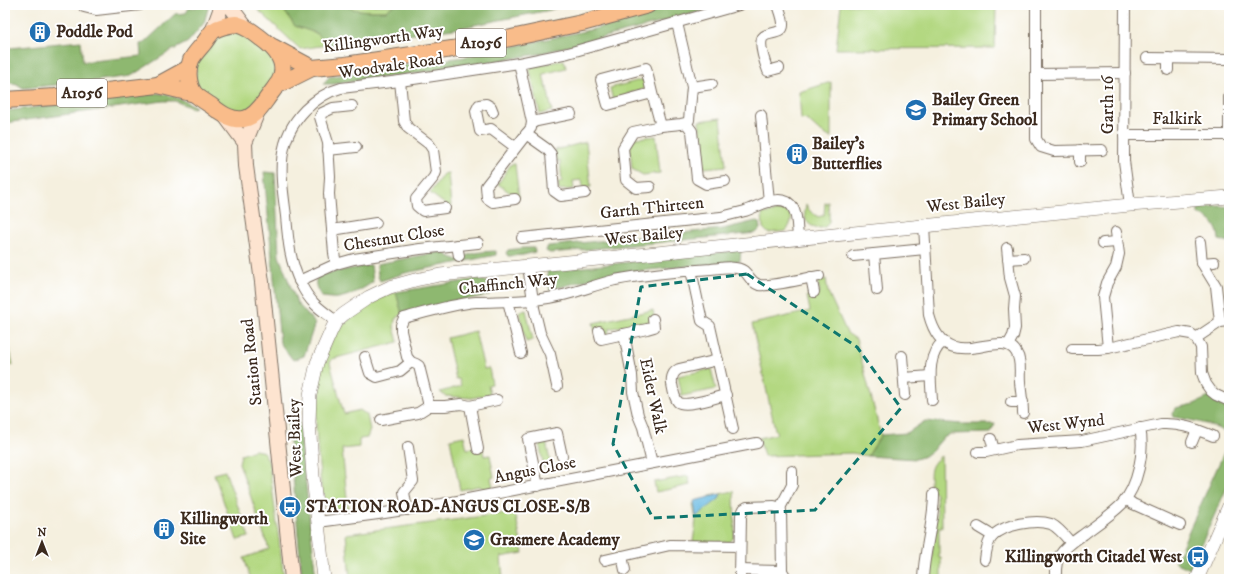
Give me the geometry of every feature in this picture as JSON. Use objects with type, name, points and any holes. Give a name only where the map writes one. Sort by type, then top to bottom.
[{"type":"main road","points":[[222,5],[212,32],[192,59],[190,68],[191,86],[195,94],[225,116],[245,143]]},
{"type":"main road","points":[[225,116],[244,119],[258,110],[276,86],[281,73],[279,56],[273,47],[244,26],[229,5]]},
{"type":"main road","name":"Killingworth Way","points":[[276,86],[312,68],[345,65],[452,49],[582,23],[648,5]]},
{"type":"main road","points":[[212,32],[220,27],[228,25],[236,24],[244,26]]},
{"type":"main road","name":"Killingworth Way","points":[[273,47],[312,68]]},
{"type":"main road","name":"A1056","points":[[158,85],[190,68]]},
{"type":"main road","name":"A1056","points":[[5,100],[55,97],[158,85],[195,94]]},
{"type":"main road","name":"Station Road","points":[[258,110],[245,143],[246,166],[262,282],[292,579]]},
{"type":"street","points":[[83,5],[84,7],[96,10],[140,5]]},
{"type":"street","name":"Woodvale Road","points":[[336,320],[317,307],[309,298],[299,281],[292,264],[289,247],[281,172],[285,144],[290,130],[297,119],[310,105],[332,91],[341,88],[400,81],[519,63],[568,53],[739,5]]},
{"type":"street","points":[[778,5],[783,23],[782,28],[778,32],[764,36],[761,46],[768,71],[779,68]]},
{"type":"street","points":[[1036,5],[1036,134],[1038,143],[1041,147],[1054,151],[1102,150]]},
{"type":"street","name":"Garth 16","points":[[1125,5],[1124,161],[1130,205]]},
{"type":"street","points":[[646,184],[636,188],[626,180],[623,148],[633,132],[661,126],[686,123],[689,120],[692,87],[676,23]]},
{"type":"street","points":[[1147,58],[1229,59]]},
{"type":"street","points":[[1168,58],[1168,70]]},
{"type":"street","points":[[509,198],[493,202],[487,198],[486,186],[531,128],[532,122],[519,63]]},
{"type":"street","points":[[652,93],[608,105],[601,80],[646,68],[661,126]]},
{"type":"street","points":[[1036,74],[1124,73]]},
{"type":"street","points":[[400,81],[404,121],[408,128],[429,144],[433,150],[434,157],[436,172],[434,177],[416,199],[417,206],[423,211],[440,206]]},
{"type":"street","points":[[692,87],[712,84]]},
{"type":"street","name":"Falkirk","points":[[1124,135],[1229,136],[1229,97]]},
{"type":"street","points":[[492,112],[492,107],[486,104],[479,105],[476,111],[480,130],[491,129],[515,148]]},
{"type":"street","name":"Chestnut Close","points":[[336,264],[329,194],[330,177],[328,143],[320,117],[322,113],[333,108],[352,106]]},
{"type":"street","points":[[532,122],[571,114]]},
{"type":"street","points":[[761,116],[769,202]]},
{"type":"street","points":[[686,123],[692,130],[697,179],[706,184],[719,179]]},
{"type":"street","points":[[526,134],[547,149],[551,154],[554,191],[561,196],[581,191]]},
{"type":"street","points":[[328,150],[356,148]]},
{"type":"street","points":[[1080,150],[1080,162]]},
{"type":"street","name":"West Bailey","points":[[324,579],[309,422],[310,395],[317,363],[336,320],[369,297],[390,288],[415,280],[440,275],[924,225],[1229,197]]},
{"type":"street","name":"Garth Thirteen","points":[[522,238],[721,217],[780,200],[789,203],[793,207],[797,220],[798,238]]},
{"type":"street","name":"Chestnut Close","points":[[332,230],[372,221]]},
{"type":"street","points":[[924,225],[929,315],[931,325],[943,342],[958,348],[998,344],[1008,345],[1015,350],[1019,358],[1024,413]]},
{"type":"street","points":[[537,237],[538,247]]},
{"type":"street","points":[[1103,243],[1117,237],[1119,254],[1116,267],[1107,283],[1103,297],[1108,348]]},
{"type":"street","points":[[1196,338],[1224,321],[1216,286],[1202,263],[1200,242]]},
{"type":"street","name":"Chestnut Close","points":[[299,281],[336,264],[354,259],[420,249],[478,243]]},
{"type":"street","name":"Chestnut Close","points":[[457,245],[459,256]]},
{"type":"street","points":[[1007,248],[1010,278],[1015,296],[1013,336],[1008,345]]},
{"type":"street","points":[[852,256],[925,249]]},
{"type":"street","points":[[874,254],[877,290]]},
{"type":"street","points":[[1008,259],[1024,258]]},
{"type":"street","points":[[1202,263],[1214,262]]},
{"type":"street","points":[[528,266],[532,300],[540,332],[550,354],[557,386]]},
{"type":"street","name":"Chaffinch Way","points":[[411,362],[407,357],[401,331],[402,321],[404,318],[450,306],[475,302],[548,298],[637,276],[691,270],[732,268],[745,272],[754,283],[765,286],[815,277],[814,292]]},
{"type":"street","points":[[691,270],[702,321],[710,326],[734,429]]},
{"type":"street","points":[[508,301],[521,353]]},
{"type":"street","points":[[599,331],[601,340],[654,327],[652,319]]},
{"type":"street","points":[[1072,349],[1108,348],[1179,332],[1191,334],[1196,338],[1201,347],[1202,373],[1206,384],[1216,395],[1229,401]]},
{"type":"street","name":"Eider Walk","points":[[624,334],[638,416],[643,427],[652,463]]},
{"type":"street","points":[[932,400],[930,369],[934,356],[943,342]]},
{"type":"street","points":[[902,356],[905,395]]},
{"type":"street","points":[[365,357],[370,373],[377,377],[400,371],[411,362],[419,366],[429,406]]},
{"type":"street","points":[[718,360],[675,371],[672,378],[675,398],[679,402],[687,404],[726,395]]},
{"type":"street","points":[[904,378],[930,376]]},
{"type":"street","points":[[381,420],[418,413],[429,406],[462,404],[470,406],[497,400]]},
{"type":"street","points":[[1011,402],[1023,402]]},
{"type":"street","points":[[470,406],[474,444]]},
{"type":"street","name":"West Wynd","points":[[978,452],[1025,444],[1082,441],[1155,424],[1166,423],[1187,426],[1213,436]]},
{"type":"street","points":[[1056,579],[1056,564],[1064,549],[1126,499],[1134,484],[1141,456],[1142,437],[1140,428]]},
{"type":"street","points":[[1192,442],[1197,430]]},
{"type":"street","points":[[538,486],[528,439],[557,433],[555,446],[562,456]]},
{"type":"street","points":[[991,439],[994,450]]},
{"type":"street","name":"Angus Close","points":[[318,522],[407,510],[757,443]]},
{"type":"street","points":[[407,510],[404,492],[413,481],[408,447]]},
{"type":"street","points":[[780,508],[774,506],[750,506],[744,509],[741,516],[740,575],[784,575],[780,508],[792,486],[792,471]]},
{"type":"street","points":[[923,579],[927,545],[932,523],[934,494]]},
{"type":"street","points":[[1126,499],[1133,504],[1159,510],[1180,525]]},
{"type":"street","points":[[1197,579],[1229,506]]},
{"type":"street","points":[[985,560],[988,543],[993,536],[1008,527],[1023,523],[1044,523],[1052,525],[1071,543]]},
{"type":"street","points":[[978,527],[993,536]]},
{"type":"street","points":[[605,560],[670,545],[740,546]]},
{"type":"street","points":[[622,556],[625,570]]},
{"type":"highlighted area","points":[[747,274],[857,347],[901,408],[815,510],[653,518],[613,444],[641,287]]},
{"type":"green space","points":[[199,5],[209,5],[204,23],[188,42],[131,76],[23,88],[17,84],[5,82],[5,43],[10,48],[81,41],[83,62],[141,56],[140,44],[144,43],[175,14],[186,13],[189,8],[197,7]]},
{"type":"green space","points":[[253,5],[292,5],[285,12],[295,26],[316,33],[327,45],[300,49]]},
{"type":"green space","points":[[292,5],[346,5],[352,9],[386,11],[394,5],[565,5],[550,10],[454,29],[327,45],[316,33],[295,26],[285,12]]},
{"type":"green space","points":[[346,5],[394,5],[386,11],[367,11],[351,9]]},
{"type":"green space","points":[[676,5],[723,5],[538,54],[462,67],[334,84],[323,84],[329,77],[464,57],[594,29]]},
{"type":"green space","points":[[841,5],[996,5],[995,48],[836,49]]},
{"type":"green space","points":[[238,30],[273,56],[276,75],[254,106],[237,114],[201,92],[195,81],[197,63],[221,34]]},
{"type":"green space","points":[[564,60],[566,68],[543,74],[552,111],[540,114],[529,67]]},
{"type":"green space","points":[[644,79],[647,88],[627,94],[628,97],[613,101],[610,88]]},
{"type":"green space","points":[[831,82],[831,138],[818,130],[807,120],[801,119],[799,92]]},
{"type":"green space","points":[[154,93],[176,97],[196,107],[192,108],[175,101],[163,101],[5,123],[5,111]]},
{"type":"green space","points":[[721,118],[726,166],[704,168],[699,121]]},
{"type":"green space","points":[[656,136],[660,173],[643,175],[632,169],[630,147],[635,138]]},
{"type":"green space","points":[[586,142],[591,187],[583,188],[582,180],[573,181],[574,189],[559,190],[558,182],[562,182],[560,161],[556,161],[555,150]]},
{"type":"green space","points":[[511,164],[515,164],[519,197],[516,197],[498,184]]},
{"type":"green space","points":[[264,172],[275,173],[279,256],[297,303],[315,323],[304,356],[293,360],[280,343]]},
{"type":"green space","points":[[448,173],[451,207],[430,193],[443,174]]},
{"type":"green space","points":[[828,202],[829,221],[827,225],[817,228],[806,221],[806,204],[808,209],[814,215],[819,217],[824,215],[825,203]]},
{"type":"green space","points":[[1221,206],[1229,207],[1229,242],[1219,240],[1213,223],[1207,218],[1198,214],[1198,208]]},
{"type":"green space","points":[[783,210],[791,216],[791,222],[788,228],[786,231],[768,233],[763,228],[762,214]]},
{"type":"green space","points":[[756,221],[759,222],[760,229],[756,233],[550,253],[546,251],[548,246],[723,229]]},
{"type":"green space","points":[[534,248],[535,252],[523,255],[508,256],[506,253],[508,250]]},
{"type":"green space","points":[[741,250],[740,261],[608,274],[550,290],[547,271]]},
{"type":"green space","points":[[445,251],[448,256],[458,260],[468,255],[481,252],[496,251],[496,255],[405,273],[380,281],[377,264]]},
{"type":"green space","points":[[371,265],[373,282],[347,296],[336,298],[322,297],[317,289],[316,281],[318,275]]},
{"type":"green space","points":[[478,279],[488,282],[489,295],[402,314],[396,292]]},
{"type":"green space","points":[[826,279],[828,292],[847,333],[856,339],[881,435],[868,456],[852,453],[764,456],[759,438],[777,434],[752,324],[810,311],[807,296],[820,293],[818,284],[820,280]]},
{"type":"green space","points":[[396,292],[402,314],[395,319],[394,327],[398,342],[332,359],[330,363],[344,414],[360,410],[367,415],[370,430],[367,438],[360,439],[359,447],[342,449],[348,508],[332,508],[324,502],[322,497],[316,416],[319,376],[325,356],[333,338],[349,319],[363,307],[378,298]]},
{"type":"green space","points":[[526,310],[533,340],[526,342],[519,312]]},
{"type":"green space","points":[[653,310],[654,316],[646,325],[641,322],[609,329],[608,335],[595,330],[593,323]]},
{"type":"green space","points":[[5,325],[13,365],[5,367]]},
{"type":"green space","points":[[475,331],[484,369],[489,368],[492,384],[488,385],[490,394],[472,398],[445,396],[440,392],[461,386],[459,379],[456,379],[447,338]]},
{"type":"green space","points":[[711,369],[716,389],[682,396],[678,376]]},
{"type":"green space","points":[[1209,397],[1229,406],[1229,436],[1218,428],[1196,421],[1174,417],[1173,414],[1175,408],[1194,404]]},
{"type":"green space","points":[[299,419],[316,579],[302,579],[288,420]]},
{"type":"green space","points":[[925,421],[962,424],[995,424],[991,433],[950,434],[942,439],[932,451],[925,456],[916,459],[868,456],[881,435],[907,433]]},
{"type":"green space","points":[[464,436],[467,449],[482,446],[484,456],[490,455],[494,477],[491,478],[493,487],[485,489],[479,486],[460,490],[450,439]]},
{"type":"green space","points":[[546,441],[551,466],[544,467],[539,443]]},
{"type":"green space","points":[[1226,448],[1227,474],[1229,483],[1190,569],[1175,562]]},
{"type":"green space","points":[[255,450],[264,452],[269,463],[284,579],[251,579],[244,558],[269,549],[239,463],[241,455]]},
{"type":"green space","points":[[941,456],[942,528],[939,528],[939,558],[941,558],[941,579],[930,579],[937,515],[936,494],[930,489],[930,474],[932,467]]},
{"type":"green space","points":[[225,471],[249,537],[237,540],[214,474]]},
{"type":"green space","points":[[688,476],[690,485],[656,492],[654,482]]},
{"type":"green space","points":[[734,491],[735,536],[730,542],[693,542],[696,520],[693,504],[706,500],[710,496]]},
{"type":"green space","points":[[515,512],[523,553],[501,557],[503,579],[350,579],[346,534]]},
{"type":"water","points":[[721,494],[719,499],[696,517],[694,501]]},
{"type":"place","name":"Poddle Pod","points":[[40,32]]},
{"type":"place","name":"Bailey Green Primary School","points":[[916,110]]},
{"type":"place","name":"Bailey’s Butterflies","points":[[797,154]]},
{"type":"place","name":"STATION ROAD-ANGUS CLOSE-S/B","points":[[290,507]]},
{"type":"place","name":"Killingworth Site","points":[[164,529]]},
{"type":"place","name":"Grasmere Academy","points":[[474,540]]},
{"type":"place","name":"Killingworth Citadel West","points":[[1198,557]]}]
